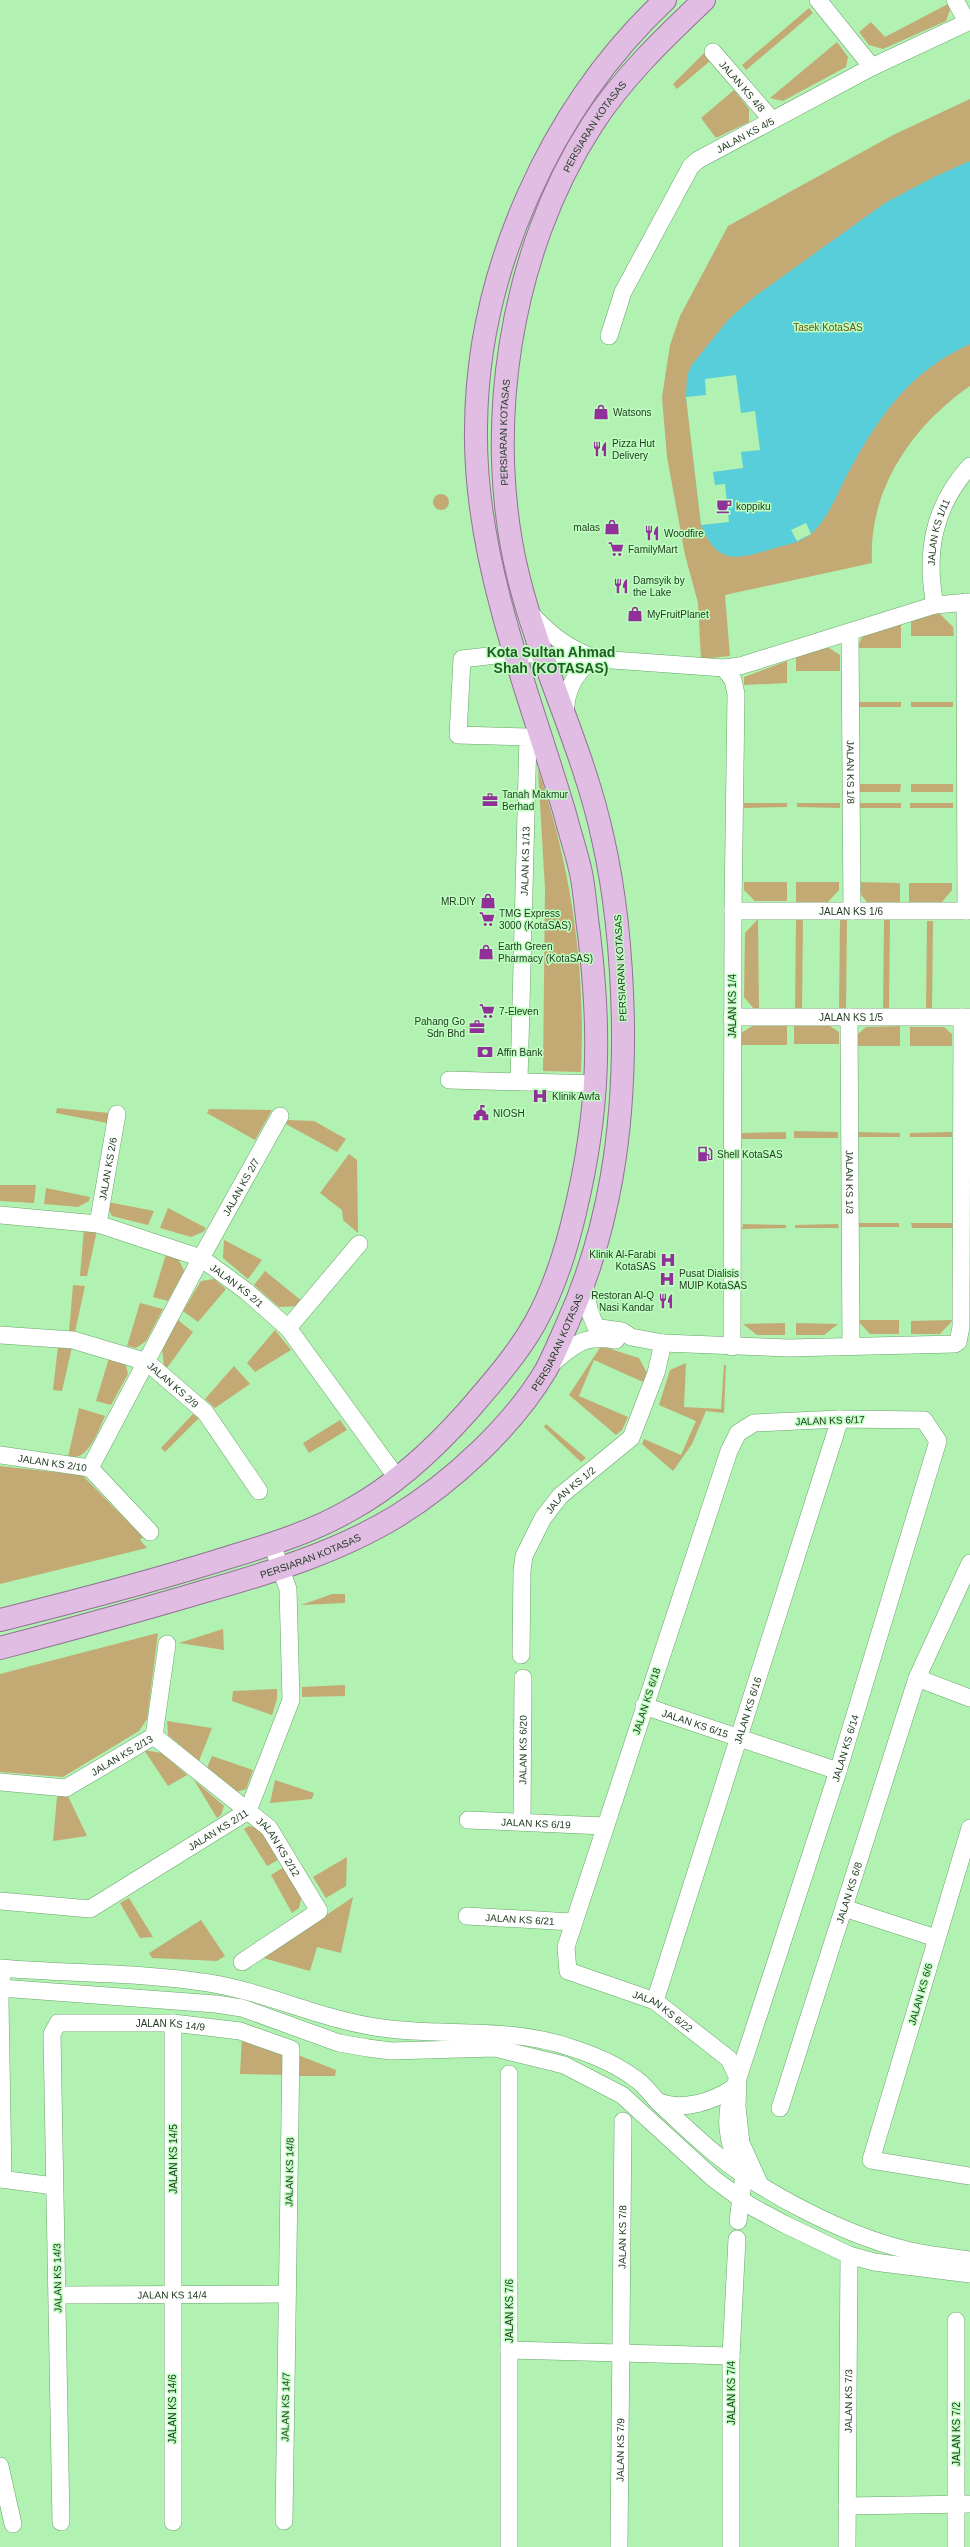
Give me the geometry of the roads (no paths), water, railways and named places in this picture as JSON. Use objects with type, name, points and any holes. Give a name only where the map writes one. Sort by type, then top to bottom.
[{"type":"main road","points":[[0,1620],[139,1585],[272,1544],[324,1524],[348,1512],[397,1478],[449,1431],[518,1349],[535,1322],[561,1266],[571,1230],[591,1139],[598,1042],[597,998],[581,872],[492,571],[478,489],[476,420],[485,332],[510,241],[555,139],[579,99],[601,68],[635,28],[665,0]]},
{"type":"main road","name":"PERSIARAN KOTASAS","points":[[0,1648],[151,1607],[281,1568],[358,1537],[395,1517],[432,1492],[468,1461],[520,1406],[547,1368],[585,1284],[603,1222],[618,1146],[623,1084],[622,993],[616,901],[602,832],[527,610],[508,528],[502,448],[507,365],[525,281],[546,218],[560,186],[594,122],[642,63],[704,0]]},
{"type":"street","points":[[818,0],[872,67]]},
{"type":"street","points":[[955,0],[968,21]]},
{"type":"street","name":"JALAN KS 4/5","points":[[609,336],[623,292],[690,166],[772,120],[872,67],[968,21]]},
{"type":"street","name":"JALAN KS 4/8","points":[[713,52],[772,120]]},
{"type":"street","name":"JALAN KS 1/11","points":[[935,605],[930,568],[935,529],[946,499],[970,466]]},
{"type":"street","points":[[515,653],[724,668],[740,666],[935,605],[967,602],[968,911]]},
{"type":"street","points":[[527,610],[554,638],[594,658]]},
{"type":"street","name":"JALAN KS 1/8","points":[[850,632],[852,911]]},
{"type":"street","name":"JALAN KS 1/13","points":[[515,653],[462,659],[458,735],[528,737],[519,1081]]},
{"type":"street","points":[[568,729],[565,715],[568,690],[580,670],[594,658]]},
{"type":"street","name":"JALAN KS 1/4","points":[[724,668],[733,680],[736,694],[732,911],[732,1347]]},
{"type":"street","name":"JALAN KS 1/6","points":[[732,911],[968,911]]},
{"type":"street","name":"JALAN KS 1/5","points":[[732,1017],[966,1018]]},
{"type":"street","name":"JALAN KS 1/3","points":[[849,1017],[851,1346]]},
{"type":"street","points":[[585,1284],[588,1310],[595,1325],[600,1328],[622,1331],[631,1337],[663,1343],[732,1347],[955,1344],[961,1336],[966,1018]]},
{"type":"street","points":[[449,1080],[596,1084]]},
{"type":"street","name":"JALAN KS 2/6","points":[[98,1224],[117,1114]]},
{"type":"street","name":"JALAN KS 2/7","points":[[90,1468],[201,1258],[280,1116]]},
{"type":"street","name":"JALAN KS 2/1","points":[[0,1214],[98,1224],[201,1258],[246,1291],[288,1328],[397,1478]]},
{"type":"street","points":[[288,1328],[359,1244]]},
{"type":"street","name":"JALAN KS 2/9","points":[[0,1335],[73,1340],[147,1362],[205,1412],[259,1491]]},
{"type":"street","points":[[547,1368],[584,1340],[600,1338],[621,1340],[631,1337]]},
{"type":"street","name":"JALAN KS 1/2","points":[[521,1655],[522,1571],[524,1556],[543,1518],[560,1496],[631,1438],[656,1373],[663,1343]]},
{"type":"street","name":"JALAN KS 6/17","points":[[738,1433],[754,1423],[840,1419],[924,1420]]},
{"type":"street","name":"JALAN KS 6/16","points":[[655,2001],[740,1738],[840,1419]]},
{"type":"street","name":"JALAN KS 6/14","points":[[736,2083],[838,1771],[938,1441],[924,1420]]},
{"type":"street","name":"JALAN KS 6/18","points":[[568,1971],[566,1947],[572,1922],[729,1450],[738,1433]]},
{"type":"street","name":"JALAN KS 2/10","points":[[0,1455],[90,1468],[150,1532]]},
{"type":"street","name":"JALAN KS 2/11","points":[[0,1901],[90,1909],[248,1811],[291,1700],[288,1589],[272,1544]]},
{"type":"street","name":"JALAN KS 6/8","points":[[780,2108],[917,1678],[970,1563]]},
{"type":"street","name":"JALAN KS 2/13","points":[[0,1782],[66,1788],[154,1736],[167,1644]]},
{"type":"street","name":"JALAN KS 6/20","points":[[522,1822],[523,1678]]},
{"type":"street","points":[[917,1678],[970,1698]]},
{"type":"street","name":"JALAN KS 6/15","points":[[644,1706],[838,1771]]},
{"type":"street","name":"JALAN KS 2/12","points":[[154,1736],[269,1828],[319,1911],[242,1962]]},
{"type":"street","name":"JALAN KS 6/19","points":[[468,1820],[604,1826]]},
{"type":"street","name":"JALAN KS 6/6","points":[[970,1828],[870,2160],[970,2176]]},
{"type":"street","points":[[844,1908],[936,1938]]},
{"type":"street","name":"JALAN KS 6/21","points":[[467,1916],[572,1922]]},
{"type":"street","points":[[54,2186],[2,2179],[2,1968],[53,1970],[208,1982],[243,1990],[334,2018],[374,2027],[413,2032],[499,2032],[535,2038],[572,2048],[606,2062],[638,2080],[658,2102],[718,2155],[760,2185],[822,2218],[868,2237],[909,2251],[970,2260]]},
{"type":"street","name":"JALAN KS 6/22","points":[[568,1971],[655,2001],[729,2059],[736,2083]]},
{"type":"street","points":[[1,1988],[216,2004],[242,2008],[317,2036],[354,2045],[392,2051],[495,2048],[564,2064],[622,2095],[714,2179],[741,2200],[784,2224],[849,2255],[893,2266],[970,2274]]},
{"type":"street","name":"JALAN KS 14/9","points":[[52,2034],[58,2023],[173,2023],[240,2031],[291,2049]]},
{"type":"street","name":"JALAN KS 14/5","points":[[173,2023],[173,2295]]},
{"type":"street","name":"JALAN KS 14/3","points":[[52,2034],[61,2522]]},
{"type":"street","name":"JALAN KS 14/8","points":[[286,2294],[291,2049]]},
{"type":"street","name":"JALAN KS 7/6","points":[[509,2074],[509,2547]]},
{"type":"street","points":[[658,2102],[676,2106],[704,2102],[721,2096],[736,2083]]},
{"type":"street","points":[[736,2083],[727,2132],[734,2157],[744,2174],[741,2200]]},
{"type":"street","points":[[736,2083],[738,2129],[745,2154],[760,2185]]},
{"type":"street","name":"JALAN KS 7/8","points":[[621,2352],[622,2121]]},
{"type":"street","name":"JALAN KS 7/4","points":[[730,2547],[731,2356],[737,2239],[742,2238],[744,2224],[738,2220],[741,2200]]},
{"type":"street","name":"JALAN KS 7/3","points":[[847,2547],[849,2255]]},
{"type":"street","name":"JALAN KS 14/4","points":[[58,2295],[286,2294]]},
{"type":"street","name":"JALAN KS 14/7","points":[[284,2521],[286,2294]]},
{"type":"street","name":"JALAN KS 14/6","points":[[173,2295],[173,2522]]},
{"type":"street","name":"JALAN KS 7/2","points":[[956,2321],[963,2504],[956,2547]]},
{"type":"street","points":[[509,2350],[731,2356]]},
{"type":"street","name":"JALAN KS 7/9","points":[[619,2547],[621,2352]]},
{"type":"street","points":[[0,2466],[13,2524]]},
{"type":"street","points":[[848,2506],[963,2504]]},
{"type":"water","points":[[970,161],[970,344],[948,355],[929,368],[896,399],[858,456],[827,515],[811,534],[794,543],[751,555],[740,557],[722,554],[715,548],[701,525],[686,397],[687,376],[691,366],[729,319],[754,297],[885,203],[934,177]]},
{"type":"place","name":"Watsons","points":[[601,412]]},
{"type":"place","name":"Pizza Hut Delivery","points":[[600,449]]},
{"type":"place","name":"koppiku","points":[[724,506]]},
{"type":"place","name":"malas","points":[[612,527]]},
{"type":"place","name":"Woodfire","points":[[652,533]]},
{"type":"place","name":"FamilyMart","points":[[616,549]]},
{"type":"place","name":"Damsyik by the Lake","points":[[621,586]]},
{"type":"place","name":"MyFruitPlanet","points":[[635,614]]},
{"type":"place","name":"Tanah Makmur Berhad","points":[[490,800]]},
{"type":"place","name":"MR.DIY","points":[[488,901]]},
{"type":"place","name":"TMG Express 3000 (KotaSAS)","points":[[487,919]]},
{"type":"place","name":"Earth Green Pharmacy (KotaSAS)","points":[[486,952]]},
{"type":"place","name":"7-Eleven","points":[[487,1011]]},
{"type":"place","name":"Pahang Go Sdn Bhd","points":[[477,1027]]},
{"type":"place","name":"Affin Bank","points":[[485,1052]]},
{"type":"place","name":"Klinik Awfa","points":[[540,1096]]},
{"type":"place","name":"NIOSH","points":[[481,1113]]},
{"type":"place","name":"Shell KotaSAS","points":[[705,1154]]},
{"type":"place","name":"Klinik Al-Farabi KotaSAS","points":[[668,1260]]},
{"type":"place","name":"Pusat Dialisis MUIP KotaSAS","points":[[667,1279]]},
{"type":"place","name":"Restoran Al-Q Nasi Kandar","points":[[666,1301]]},
{"type":"district","name":"Kota Sultan Ahmad Shah (KOTASAS)","points":[[551,660]]},
{"type":"park label","name":"Tasek KotaSAS","points":[[828,327]]}]
